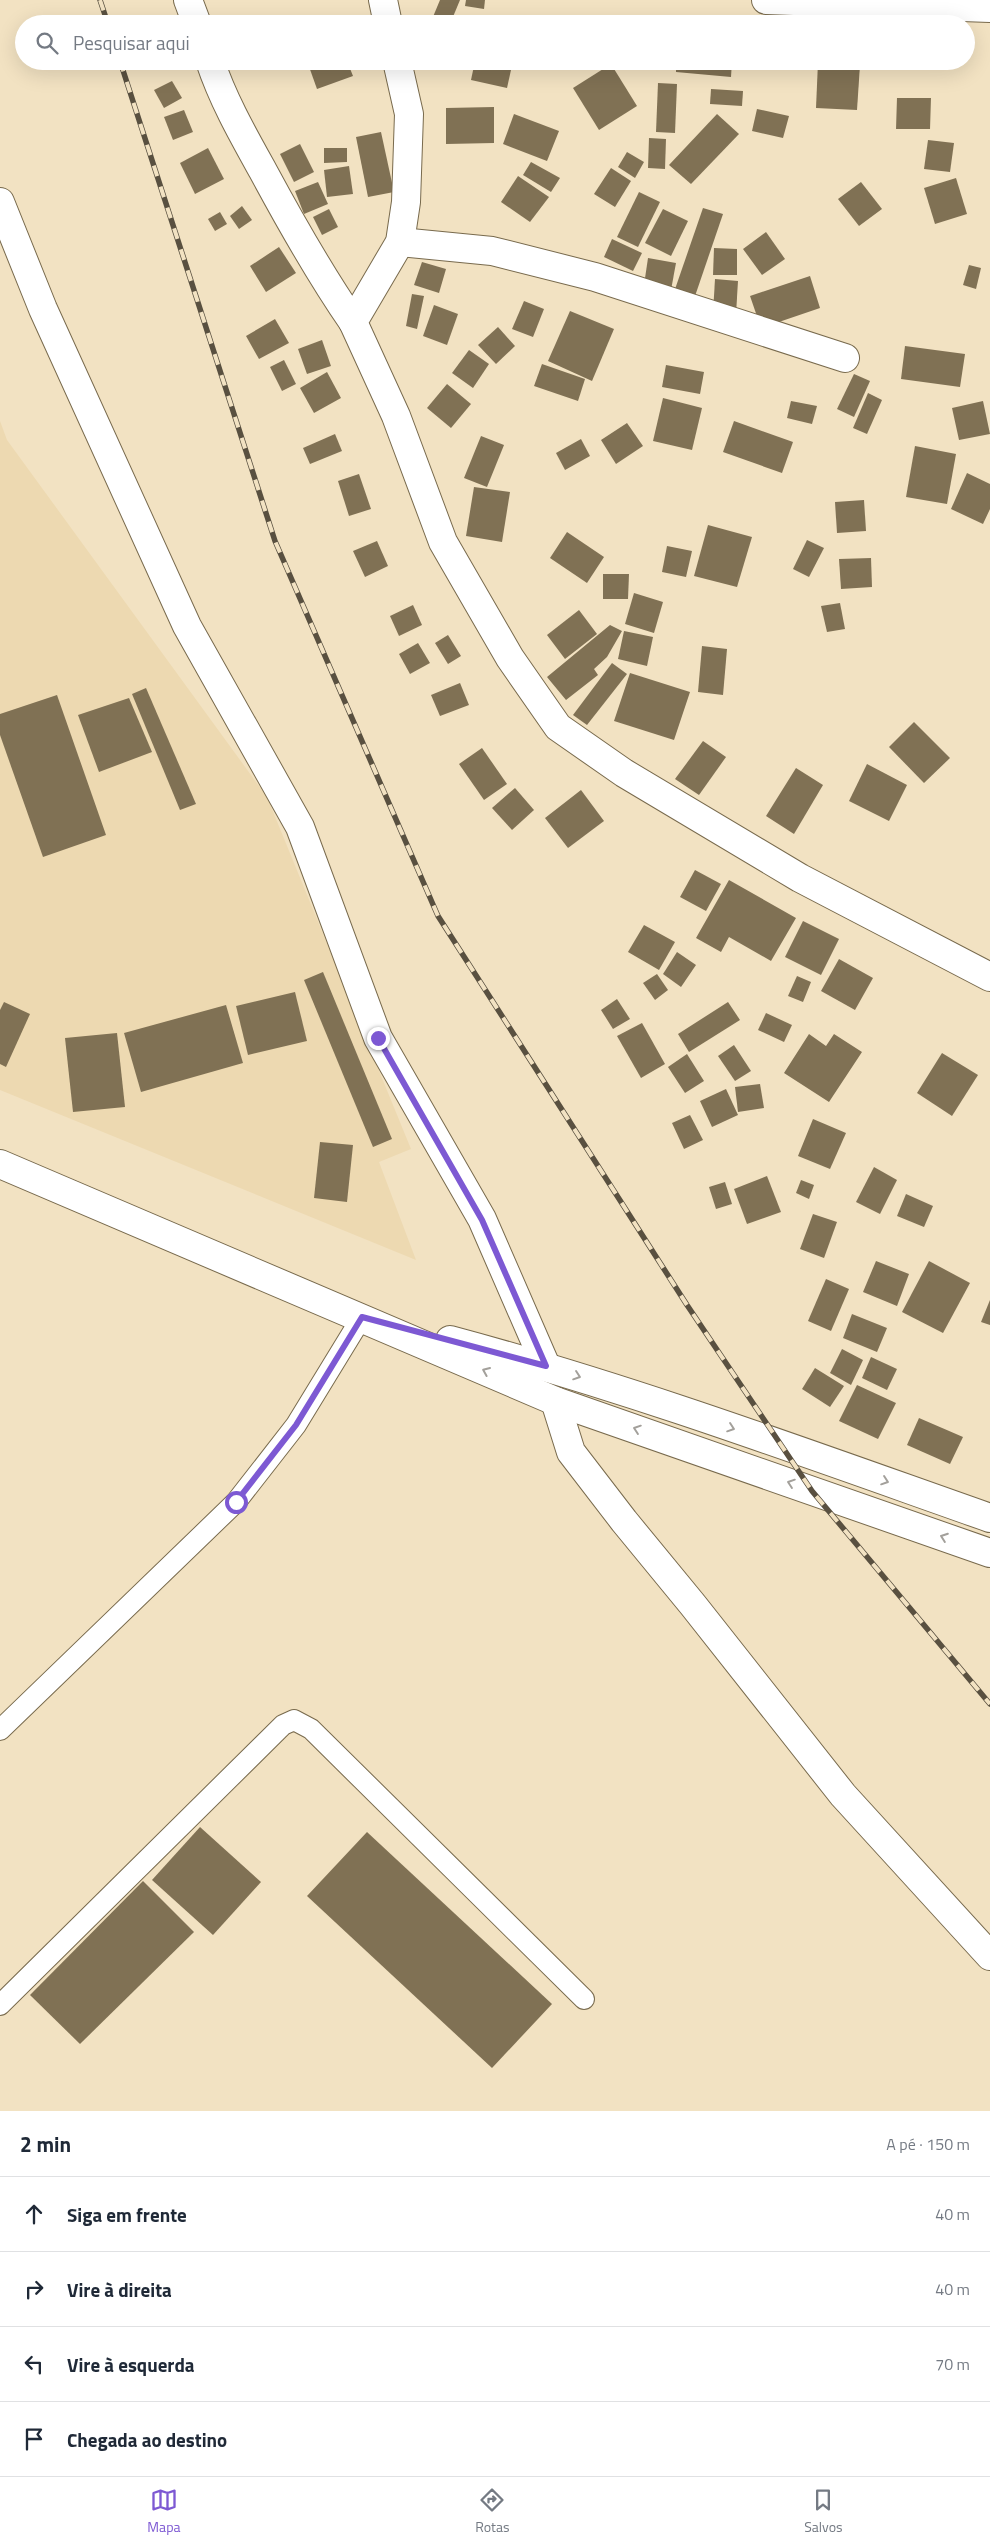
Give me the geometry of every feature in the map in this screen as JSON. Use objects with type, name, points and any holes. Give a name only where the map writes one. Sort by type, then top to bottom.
[{"type":"street","points":[[188,0],[194,15]]},
{"type":"street","points":[[383,0],[386,15]]},
{"type":"street","points":[[766,0],[990,8]]},
{"type":"street","points":[[213,70],[222,94],[291,222],[320,274],[352,322],[396,416],[443,542],[510,658],[558,727],[624,773],[800,878],[990,977]]},
{"type":"street","points":[[352,322],[400,242],[406,202],[409,114],[399,70]]},
{"type":"street","points":[[0,202],[43,309],[187,626],[300,827],[378,1038],[482,1220],[546,1366]]},
{"type":"street","points":[[400,242],[492,251],[586,275],[845,358]]},
{"type":"street","points":[[0,1164],[555,1401],[990,1554]]},
{"type":"street","points":[[362,1317],[546,1366],[782,1445],[990,1518]]},
{"type":"street","points":[[555,1401],[571,1452],[624,1521],[843,1795],[990,1956]]},
{"type":"lane","points":[[0,1730],[236,1502],[296,1425],[362,1317]]},
{"type":"lane","points":[[0,2005],[283,1725],[294,1720],[311,1729],[584,2000]]},
{"type":"shaded area","points":[[0,421],[7,440],[267,797],[411,1149],[379,1162],[416,1260],[0,1090]]},
{"type":"building","points":[[440,0],[460,0],[454,15],[434,15]]},
{"type":"building","points":[[466,0],[485,0],[484,9],[465,6]]},
{"type":"building","points":[[310,70],[351,70],[353,76],[317,89]]},
{"type":"building","points":[[473,70],[511,70],[507,88],[471,80]]},
{"type":"building","points":[[602,70],[615,70],[637,106],[599,130],[573,88]]},
{"type":"building","points":[[676,70],[731,70],[731,77],[676,72]]},
{"type":"building","points":[[818,70],[860,70],[857,110],[816,108]]},
{"type":"building","points":[[172,81],[182,98],[164,108],[154,90]]},
{"type":"building","points":[[658,83],[677,84],[675,133],[656,132]]},
{"type":"building","points":[[711,89],[743,91],[742,106],[710,104]]},
{"type":"building","points":[[897,98],[931,98],[930,129],[896,129]]},
{"type":"building","points":[[494,107],[494,143],[446,144],[446,108]]},
{"type":"building","points":[[757,109],[789,116],[783,138],[752,131]]},
{"type":"building","points":[[184,110],[193,132],[173,140],[164,117]]},
{"type":"building","points":[[514,114],[559,131],[547,161],[503,144]]},
{"type":"building","points":[[717,114],[739,134],[691,184],[669,165]]},
{"type":"building","points":[[381,132],[394,192],[368,197],[356,137]]},
{"type":"building","points":[[649,138],[666,139],[665,169],[648,168]]},
{"type":"building","points":[[928,140],[954,143],[950,172],[924,169]]},
{"type":"building","points":[[300,144],[314,172],[294,182],[280,154]]},
{"type":"building","points":[[208,148],[224,179],[195,194],[180,163]]},
{"type":"building","points":[[324,148],[347,148],[347,162],[324,163]]},
{"type":"building","points":[[627,152],[644,162],[635,178],[618,167]]},
{"type":"building","points":[[531,162],[560,178],[551,192],[523,175]]},
{"type":"building","points":[[349,166],[353,194],[327,197],[324,170]]},
{"type":"building","points":[[611,168],[631,181],[615,207],[594,194]]},
{"type":"building","points":[[518,176],[549,197],[530,222],[501,202]]},
{"type":"building","points":[[956,178],[967,214],[935,224],[924,188]]},
{"type":"building","points":[[318,182],[328,204],[304,214],[295,191]]},
{"type":"building","points":[[861,182],[882,209],[859,226],[838,199]]},
{"type":"building","points":[[639,192],[660,202],[638,247],[617,237]]},
{"type":"building","points":[[242,206],[252,220],[239,229],[230,216]]},
{"type":"building","points":[[703,208],[723,214],[693,302],[673,295]]},
{"type":"building","points":[[329,209],[338,227],[322,235],[313,217]]},
{"type":"building","points":[[663,209],[688,221],[671,256],[645,243]]},
{"type":"building","points":[[220,212],[227,224],[215,231],[208,219]]},
{"type":"building","points":[[766,232],[785,259],[762,275],[743,249]]},
{"type":"building","points":[[612,239],[642,253],[633,271],[604,257]]},
{"type":"building","points":[[279,247],[296,273],[266,292],[250,266]]},
{"type":"building","points":[[714,248],[737,249],[737,275],[713,275]]},
{"type":"building","points":[[648,258],[676,263],[671,290],[644,285]]},
{"type":"building","points":[[422,262],[446,269],[439,293],[414,285]]},
{"type":"building","points":[[969,265],[981,268],[976,289],[963,285]]},
{"type":"building","points":[[810,276],[820,308],[761,328],[750,296]]},
{"type":"building","points":[[715,279],[738,281],[736,314],[713,313]]},
{"type":"building","points":[[412,294],[424,296],[417,329],[406,326]]},
{"type":"building","points":[[524,301],[544,309],[533,337],[512,329]]},
{"type":"building","points":[[434,305],[458,314],[447,345],[423,336]]},
{"type":"building","points":[[570,311],[614,329],[592,381],[548,361]]},
{"type":"building","points":[[275,319],[289,343],[259,359],[246,336]]},
{"type":"building","points":[[498,327],[515,346],[496,364],[478,345]]},
{"type":"building","points":[[322,340],[331,366],[307,374],[298,349]]},
{"type":"building","points":[[905,346],[965,354],[960,387],[901,379]]},
{"type":"building","points":[[469,350],[489,364],[473,388],[452,373]]},
{"type":"building","points":[[284,360],[296,384],[282,391],[270,367]]},
{"type":"building","points":[[542,364],[585,379],[578,401],[534,386]]},
{"type":"building","points":[[666,365],[704,372],[700,394],[662,387]]},
{"type":"building","points":[[327,372],[341,398],[314,413],[300,388]]},
{"type":"building","points":[[854,374],[870,381],[854,417],[837,409]]},
{"type":"building","points":[[447,384],[471,404],[451,428],[427,408]]},
{"type":"building","points":[[868,393],[882,400],[867,434],[853,428]]},
{"type":"building","points":[[663,398],[702,408],[692,450],[653,441]]},
{"type":"building","points":[[791,401],[817,406],[812,424],[787,418]]},
{"type":"building","points":[[983,401],[990,434],[959,440],[952,408]]},
{"type":"building","points":[[734,421],[793,442],[782,473],[723,452]]},
{"type":"building","points":[[627,423],[643,446],[616,464],[601,440]]},
{"type":"building","points":[[335,434],[342,451],[310,464],[303,448]]},
{"type":"building","points":[[481,436],[504,445],[487,487],[464,478]]},
{"type":"building","points":[[581,439],[590,456],[565,470],[556,453]]},
{"type":"building","points":[[915,446],[956,454],[947,504],[906,497]]},
{"type":"building","points":[[967,473],[990,484],[990,509],[983,524],[951,509]]},
{"type":"building","points":[[359,474],[371,509],[349,516],[338,481]]},
{"type":"building","points":[[474,487],[510,492],[502,542],[466,536]]},
{"type":"building","points":[[864,500],[866,531],[837,533],[835,502]]},
{"type":"building","points":[[708,525],[752,537],[737,587],[694,576]]},
{"type":"building","points":[[567,532],[604,557],[587,583],[550,558]]},
{"type":"building","points":[[807,540],[824,548],[809,577],[793,569]]},
{"type":"building","points":[[377,541],[388,566],[365,577],[353,551]]},
{"type":"building","points":[[667,546],[692,551],[686,577],[662,572]]},
{"type":"building","points":[[871,558],[872,587],[841,589],[839,559]]},
{"type":"building","points":[[603,574],[629,574],[628,599],[603,599]]},
{"type":"building","points":[[634,593],[663,602],[654,633],[625,624]]},
{"type":"building","points":[[840,603],[845,629],[827,632],[821,606]]},
{"type":"building","points":[[413,605],[422,625],[399,636],[390,616]]},
{"type":"building","points":[[579,610],[597,634],[565,659],[547,635]]},
{"type":"building","points":[[610,625],[622,631],[607,657],[594,669],[598,675],[566,700],[547,677]]},
{"type":"building","points":[[624,631],[653,637],[647,666],[618,659]]},
{"type":"building","points":[[448,635],[461,656],[448,664],[435,643]]},
{"type":"building","points":[[418,643],[430,663],[410,674],[399,654]]},
{"type":"building","points":[[702,646],[727,649],[723,695],[698,692]]},
{"type":"building","points":[[612,663],[627,674],[587,725],[573,715]]},
{"type":"building","points":[[630,673],[690,692],[674,740],[614,721]]},
{"type":"building","points":[[460,683],[469,705],[440,716],[431,695]]},
{"type":"building","points":[[146,688],[196,804],[180,810],[132,694]]},
{"type":"building","points":[[57,695],[106,835],[43,857],[0,735],[0,714]]},
{"type":"building","points":[[129,698],[152,752],[99,772],[78,715]]},
{"type":"building","points":[[914,722],[950,758],[924,783],[889,747]]},
{"type":"building","points":[[703,741],[726,757],[699,795],[675,779]]},
{"type":"building","points":[[482,748],[507,784],[484,800],[459,764]]},
{"type":"building","points":[[867,764],[907,785],[889,821],[849,801]]},
{"type":"building","points":[[796,768],[823,785],[794,834],[766,816]]},
{"type":"building","points":[[515,788],[534,810],[512,830],[492,808]]},
{"type":"building","points":[[581,790],[604,821],[568,848],[545,818]]},
{"type":"building","points":[[695,870],[721,884],[706,911],[680,897]]},
{"type":"building","points":[[729,880],[796,918],[771,961],[729,937],[721,952],[696,938]]},
{"type":"building","points":[[803,921],[839,939],[821,975],[785,957]]},
{"type":"building","points":[[644,925],[675,942],[659,970],[628,952]]},
{"type":"building","points":[[677,952],[696,965],[681,987],[663,974]]},
{"type":"building","points":[[839,959],[873,978],[855,1010],[821,991]]},
{"type":"building","points":[[323,972],[392,1139],[373,1147],[304,980]]},
{"type":"building","points":[[657,974],[668,990],[655,1000],[643,983]]},
{"type":"building","points":[[797,976],[811,982],[803,1002],[788,996]]},
{"type":"building","points":[[295,992],[307,1041],[248,1055],[236,1006]]},
{"type":"building","points":[[617,999],[630,1019],[613,1029],[601,1010]]},
{"type":"building","points":[[4,1002],[30,1014],[6,1067],[0,1064],[0,1010]]},
{"type":"building","points":[[728,1002],[740,1020],[689,1052],[678,1034]]},
{"type":"building","points":[[226,1005],[243,1063],[141,1092],[124,1033]]},
{"type":"building","points":[[766,1013],[792,1025],[784,1042],[758,1030]]},
{"type":"building","points":[[642,1023],[665,1064],[641,1078],[617,1036]]},
{"type":"building","points":[[117,1033],[125,1107],[73,1112],[65,1038]]},
{"type":"building","points":[[809,1034],[826,1046],[834,1034],[862,1052],[829,1102],[784,1073]]},
{"type":"building","points":[[734,1045],[751,1071],[735,1081],[718,1056]]},
{"type":"building","points":[[942,1053],[978,1075],[952,1116],[917,1093]]},
{"type":"building","points":[[687,1054],[704,1081],[685,1093],[668,1067]]},
{"type":"building","points":[[760,1084],[764,1108],[738,1112],[735,1087]]},
{"type":"building","points":[[726,1089],[738,1115],[712,1127],[700,1101]]},
{"type":"building","points":[[690,1115],[703,1140],[684,1149],[672,1123]]},
{"type":"building","points":[[813,1119],[846,1133],[830,1169],[798,1156]]},
{"type":"building","points":[[320,1142],[353,1145],[347,1202],[314,1198]]},
{"type":"building","points":[[874,1167],[897,1180],[880,1214],[856,1202]]},
{"type":"building","points":[[767,1176],[781,1212],[747,1224],[734,1189]]},
{"type":"building","points":[[801,1180],[814,1185],[809,1199],[796,1193]]},
{"type":"building","points":[[725,1182],[732,1204],[716,1209],[709,1187]]},
{"type":"building","points":[[906,1194],[933,1206],[924,1227],[897,1216]]},
{"type":"building","points":[[813,1214],[837,1222],[824,1258],[800,1249]]},
{"type":"building","points":[[876,1261],[909,1274],[897,1306],[863,1292]]},
{"type":"building","points":[[929,1261],[970,1283],[943,1333],[902,1312]]},
{"type":"building","points":[[826,1279],[849,1289],[831,1331],[808,1321]]},
{"type":"building","points":[[990,1300],[990,1325],[981,1322]]},
{"type":"building","points":[[852,1314],[887,1328],[877,1352],[843,1338]]},
{"type":"building","points":[[842,1349],[863,1360],[851,1385],[830,1373]]},
{"type":"building","points":[[871,1357],[897,1369],[887,1390],[862,1378]]},
{"type":"building","points":[[815,1368],[844,1386],[830,1407],[802,1389]]},
{"type":"building","points":[[857,1385],[896,1403],[878,1439],[839,1421]]},
{"type":"building","points":[[919,1418],[963,1437],[950,1464],[907,1445]]},
{"type":"building","points":[[200,1827],[261,1882],[213,1935],[152,1880]]},
{"type":"building","points":[[367,1832],[552,2004],[492,2068],[307,1896]]},
{"type":"building","points":[[143,1881],[194,1932],[80,2044],[30,1995]]},
{"type":"railway","points":[[100,0],[105,15]]},
{"type":"railway","points":[[123,70],[275,541],[438,916],[687,1305],[812,1491],[990,1704]]},
{"type":"route","points":[[236,1502],[296,1425],[362,1317],[546,1366],[482,1220],[378,1038]]}]
